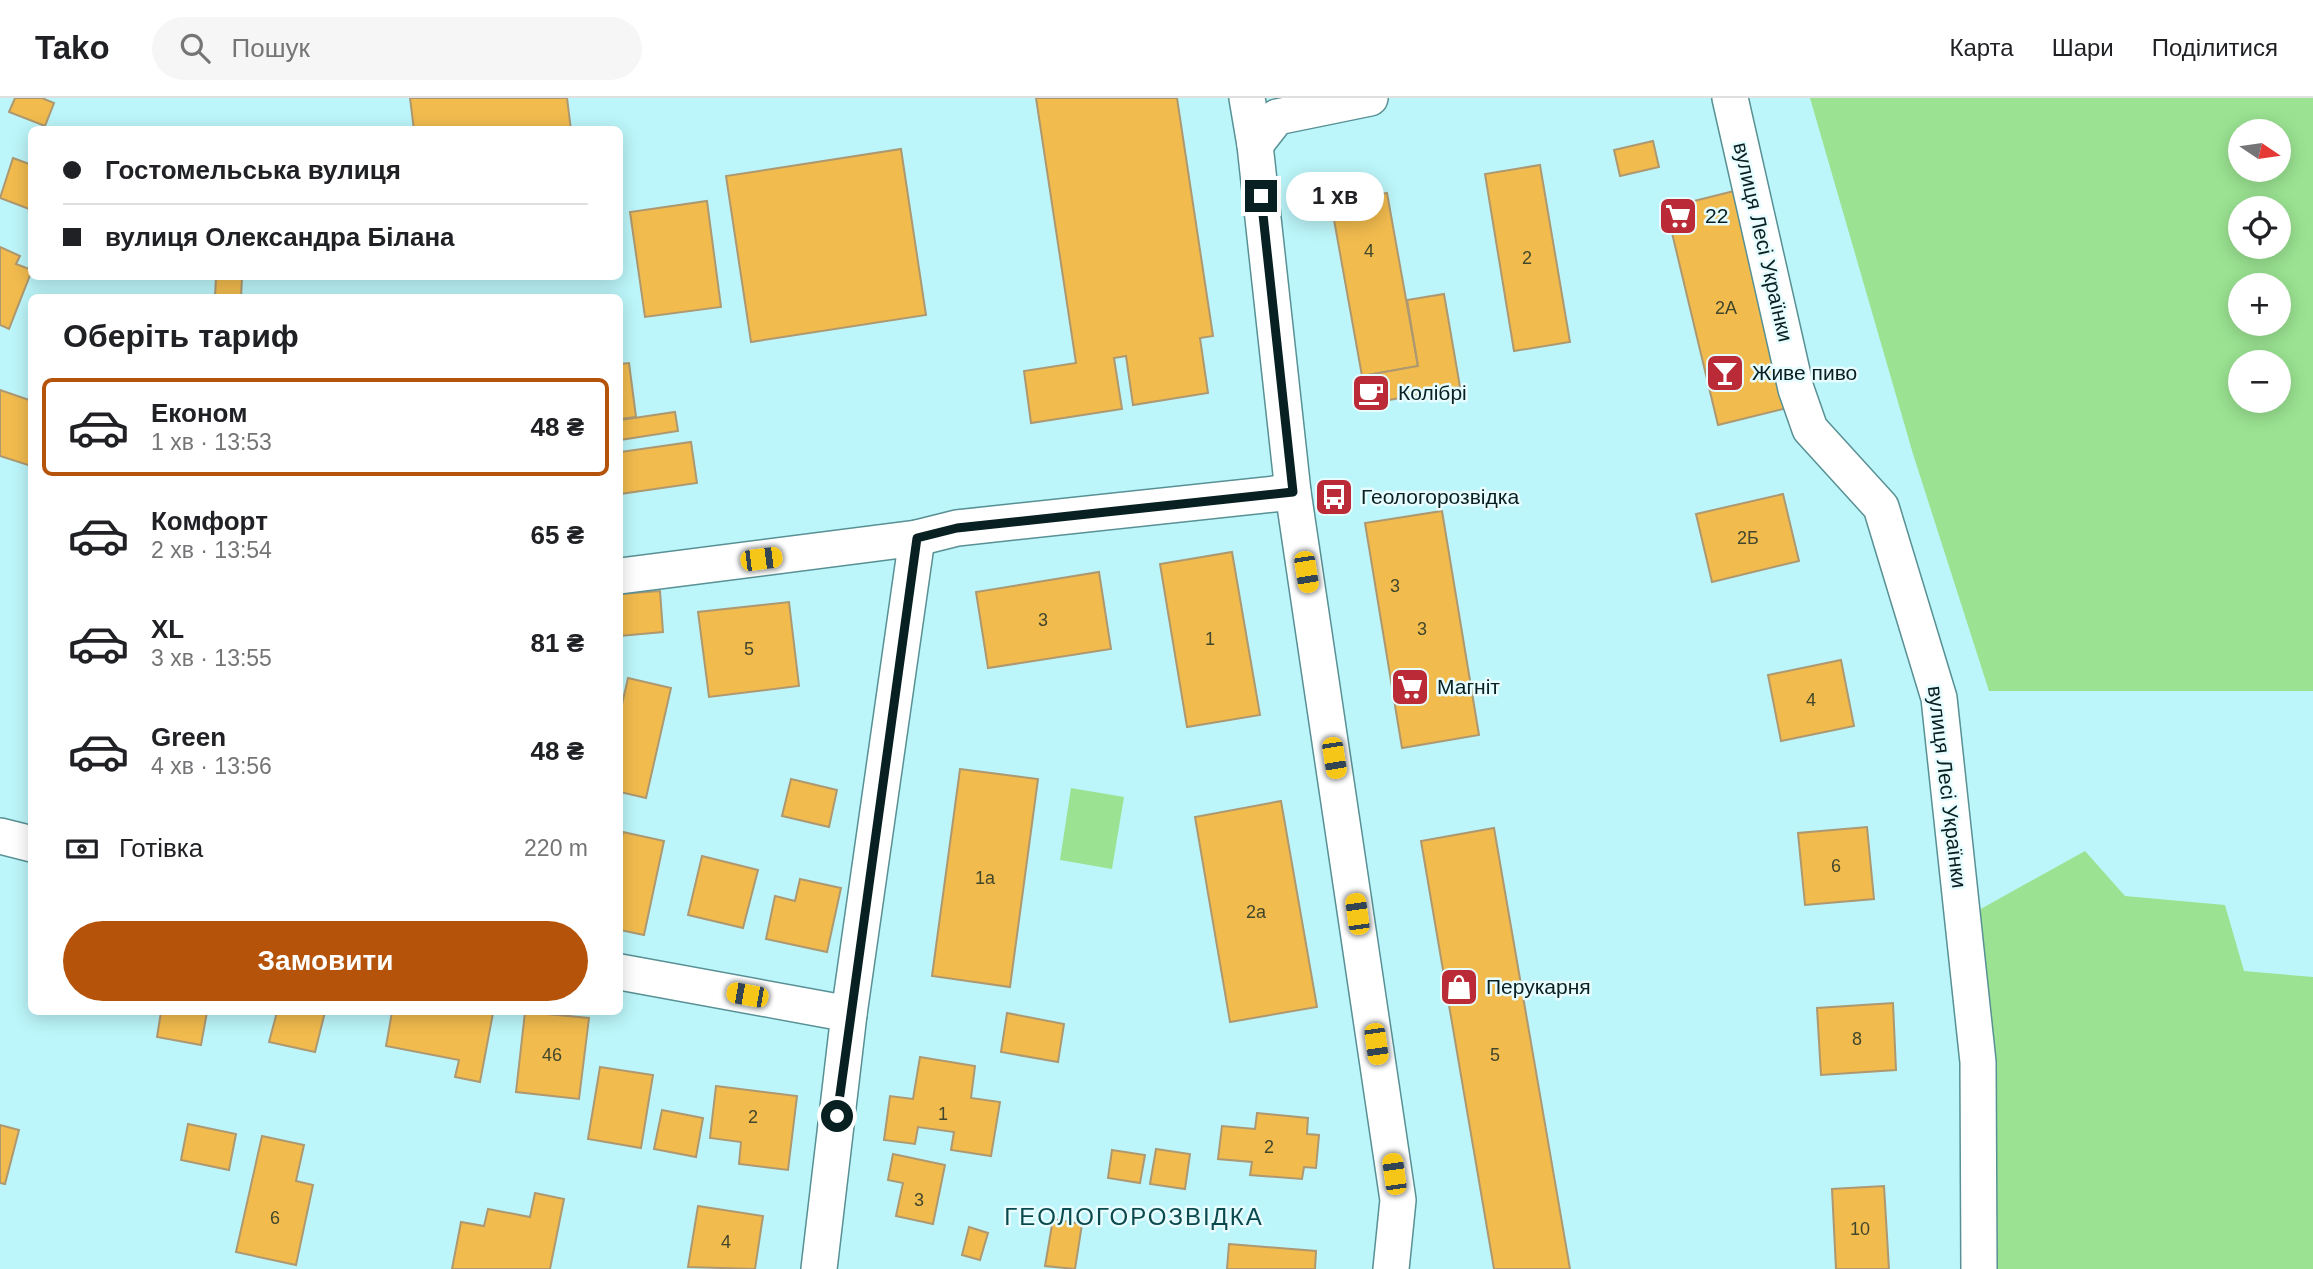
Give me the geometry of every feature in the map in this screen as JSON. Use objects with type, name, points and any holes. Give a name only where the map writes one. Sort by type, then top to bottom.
[{"type":"street","points":[[1247,98],[1255,145],[1293,492],[1398,1200],[1391,1269]]},
{"type":"street","points":[[1255,145],[1277,117],[1370,98]]},
{"type":"street","name":"вулиця Лесі Українки","points":[[1730,98],[1796,389],[1810,429],[1881,507],[1939,698],[1978,1062],[1979,1269]]},
{"type":"street","points":[[623,576],[917,538],[957,528],[1293,492]]},
{"type":"street","points":[[819,1269],[849,1014],[917,538]]},
{"type":"street","points":[[0,836],[28,843]]},
{"type":"street","points":[[623,973],[849,1014]]},
{"type":"green space","points":[[1810,98],[2313,98],[2313,691],[1989,691],[1913,454]]},
{"type":"green space","points":[[1071,788],[1124,797],[1112,869],[1060,860]]},
{"type":"green space","points":[[2085,851],[2125,896],[2225,905],[2244,971],[2313,977],[2313,1269],[1995,1269],[1977,911]]},
{"type":"building","points":[[15,98],[42,98],[54,103],[45,126],[9,112]]},
{"type":"building","points":[[410,98],[567,98],[570,126],[414,126]]},
{"type":"building","points":[[1036,98],[1177,98],[1213,336],[1200,338],[1208,393],[1133,405],[1126,356],[1114,358],[1122,409],[1031,423],[1024,371],[1076,363]]},
{"type":"building","points":[[1653,141],[1659,167],[1620,176],[1614,150]]},
{"type":"building","points":[[901,149],[926,315],[751,342],[726,176]]},
{"type":"building","points":[[13,158],[28,164],[28,208],[0,198]]},
{"type":"building","points":[[1540,165],[1570,342],[1514,351],[1485,174]]},
{"type":"building","points":[[1734,191],[1787,408],[1718,425],[1666,208]]},
{"type":"building","points":[[1387,193],[1418,366],[1362,376],[1331,203]]},
{"type":"building","points":[[707,201],[721,307],[645,317],[630,212]]},
{"type":"building","points":[[0,247],[20,256],[16,264],[28,268],[28,280],[9,329],[0,325]]},
{"type":"building","points":[[216,280],[242,280],[241,294],[215,294]]},
{"type":"building","points":[[1444,294],[1460,387],[1367,404],[1362,376],[1418,366],[1407,300]]},
{"type":"building","points":[[629,363],[636,417],[623,419],[623,364]]},
{"type":"building","points":[[0,390],[28,400],[28,465],[0,456]]},
{"type":"building","points":[[675,412],[678,431],[623,440],[623,420]]},
{"type":"building","points":[[691,442],[697,483],[623,494],[623,452]]},
{"type":"building","points":[[1783,494],[1799,561],[1712,582],[1696,514]]},
{"type":"building","points":[[1442,511],[1479,735],[1402,748],[1365,523]]},
{"type":"building","points":[[1232,552],[1260,715],[1187,727],[1160,564]]},
{"type":"building","points":[[1099,572],[1111,649],[988,668],[976,592]]},
{"type":"building","points":[[660,591],[663,632],[623,636],[623,594]]},
{"type":"building","points":[[789,602],[799,686],[709,697],[698,612]]},
{"type":"building","points":[[1841,660],[1854,726],[1781,741],[1768,675]]},
{"type":"building","points":[[628,678],[671,688],[646,798],[623,793],[623,700]]},
{"type":"building","points":[[960,769],[1038,779],[1010,987],[932,976]]},
{"type":"building","points":[[791,779],[837,790],[829,827],[782,816]]},
{"type":"building","points":[[1281,801],[1317,1007],[1230,1022],[1195,817]]},
{"type":"building","points":[[1867,827],[1874,899],[1805,905],[1798,833]]},
{"type":"building","points":[[1494,828],[1570,1269],[1494,1269],[1421,841]]},
{"type":"building","points":[[623,832],[664,841],[644,935],[623,931]]},
{"type":"building","points":[[702,856],[758,870],[743,928],[688,915]]},
{"type":"building","points":[[800,879],[841,888],[827,952],[766,939],[775,896],[795,901]]},
{"type":"building","points":[[1893,1003],[1896,1070],[1821,1075],[1817,1008]]},
{"type":"building","points":[[1007,1013],[1064,1024],[1058,1062],[1001,1052]]},
{"type":"building","points":[[161,1015],[206,1015],[201,1045],[157,1037]]},
{"type":"building","points":[[276,1015],[324,1015],[315,1052],[269,1042]]},
{"type":"building","points":[[391,1015],[493,1015],[480,1082],[455,1077],[459,1060],[386,1046]]},
{"type":"building","points":[[525,1015],[589,1018],[579,1099],[516,1092]]},
{"type":"building","points":[[920,1057],[975,1066],[971,1098],[1000,1102],[991,1156],[951,1150],[954,1132],[918,1127],[915,1144],[884,1140],[890,1096],[913,1099]]},
{"type":"building","points":[[600,1067],[653,1075],[641,1148],[588,1139]]},
{"type":"building","points":[[716,1086],[797,1096],[788,1170],[739,1164],[741,1142],[710,1138]]},
{"type":"building","points":[[662,1110],[703,1118],[696,1157],[654,1149]]},
{"type":"building","points":[[1257,1113],[1308,1118],[1307,1134],[1319,1135],[1316,1168],[1304,1167],[1302,1179],[1250,1175],[1252,1162],[1218,1159],[1222,1126],[1255,1129]]},
{"type":"building","points":[[188,1124],[236,1134],[229,1170],[181,1160]]},
{"type":"building","points":[[0,1125],[19,1130],[5,1184],[0,1183]]},
{"type":"building","points":[[262,1136],[304,1145],[296,1181],[313,1185],[296,1265],[236,1252]]},
{"type":"building","points":[[1156,1149],[1190,1154],[1185,1189],[1150,1184]]},
{"type":"building","points":[[1112,1150],[1145,1155],[1140,1183],[1108,1178]]},
{"type":"building","points":[[893,1154],[945,1165],[933,1224],[896,1216],[903,1183],[888,1180]]},
{"type":"building","points":[[1884,1186],[1889,1269],[1836,1269],[1832,1189]]},
{"type":"building","points":[[535,1193],[564,1199],[550,1269],[452,1269],[461,1222],[484,1226],[488,1209],[530,1217]]},
{"type":"building","points":[[698,1206],[763,1216],[755,1269],[688,1267]]},
{"type":"building","points":[[1053,1219],[1082,1224],[1075,1269],[1045,1266]]},
{"type":"building","points":[[969,1227],[988,1233],[980,1260],[962,1255]]},
{"type":"building","points":[[1229,1244],[1316,1251],[1315,1269],[1227,1269]]},
{"type":"place","name":"22","points":[[1678,216]]},
{"type":"place","name":"Живе пиво","points":[[1725,373]]},
{"type":"place","name":"Колібрі","points":[[1371,393]]},
{"type":"place","name":"Геологорозвідка","points":[[1334,497]]},
{"type":"place","name":"Магніт","points":[[1410,687]]},
{"type":"place","name":"Перукарня","points":[[1459,987]]},
{"type":"district","name":"ГЕОЛОГОРОЗВІДКА","points":[[1134,1217]]},
{"type":"route","points":[[837,1116],[917,538],[957,528],[1293,492],[1261,196]]}]
